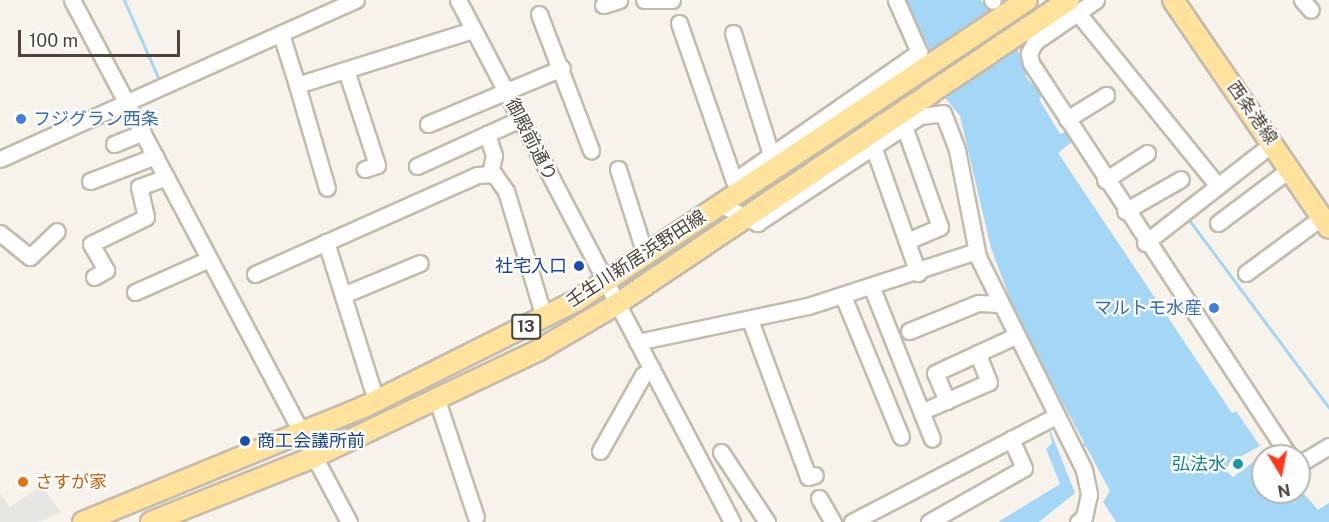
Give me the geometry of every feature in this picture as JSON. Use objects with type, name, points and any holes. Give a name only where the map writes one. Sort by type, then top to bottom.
[{"type":"main road","name":"壬生川新居浜野田線","points":[[83,522],[376,401],[544,317],[645,255],[720,204],[761,170],[933,64],[994,7],[1027,0]]},
{"type":"main road","name":"西条港線","points":[[1173,0],[1325,222]]},
{"type":"main road","name":"壬生川新居浜野田線","points":[[151,522],[314,457],[437,400],[617,304],[743,214],[935,86],[1021,47],[1073,6]]},
{"type":"street","points":[[72,0],[348,522]]},
{"type":"street","points":[[0,159],[356,0]]},
{"type":"street","name":"御殿前通り","points":[[458,0],[732,522]]},
{"type":"street","points":[[603,5],[619,0]]},
{"type":"street","points":[[644,0],[672,0]]},
{"type":"street","points":[[679,23],[734,180],[761,170],[771,154],[919,52],[896,0]]},
{"type":"street","points":[[1096,0],[1073,6],[1040,37],[1021,47],[1145,243],[1281,444]]},
{"type":"street","points":[[1073,6],[1218,186]]},
{"type":"street","points":[[539,14],[562,68],[591,150]]},
{"type":"street","points":[[297,85],[473,30]]},
{"type":"street","points":[[733,33],[771,154]]},
{"type":"street","points":[[281,34],[327,188]]},
{"type":"street","points":[[428,124],[562,68]]},
{"type":"street","points":[[346,70],[377,165],[365,168]]},
{"type":"street","points":[[1067,119],[1106,95]]},
{"type":"street","points":[[720,204],[757,223],[928,111],[943,113],[957,150],[976,251],[999,304],[1088,483],[1083,520]]},
{"type":"street","points":[[417,166],[520,119]]},
{"type":"street","points":[[904,126],[940,227],[907,241]]},
{"type":"street","points":[[114,144],[143,132]]},
{"type":"street","points":[[487,134],[494,155],[490,174]]},
{"type":"street","points":[[1145,243],[1273,143]]},
{"type":"street","points":[[873,146],[918,273]]},
{"type":"street","points":[[1105,180],[1147,153]]},
{"type":"street","points":[[90,181],[155,156]]},
{"type":"street","points":[[618,169],[645,255]]},
{"type":"street","points":[[1219,224],[1290,169]]},
{"type":"street","points":[[761,170],[776,192]]},
{"type":"street","points":[[255,274],[490,174]]},
{"type":"street","points":[[490,174],[503,184],[544,317]]},
{"type":"street","points":[[94,277],[106,270],[91,244],[146,217],[139,187],[166,177]]},
{"type":"street","points":[[1125,211],[1181,178]]},
{"type":"street","points":[[1247,274],[1325,222]]},
{"type":"street","points":[[0,233],[30,257],[57,231]]},
{"type":"street","points":[[326,242],[376,401]]},
{"type":"street","points":[[638,342],[750,320],[843,296],[918,273],[976,251]]},
{"type":"street","points":[[135,292],[209,259]]},
{"type":"street","points":[[343,295],[420,263]]},
{"type":"street","points":[[872,288],[932,439]]},
{"type":"street","points":[[843,296],[901,438]]},
{"type":"street","points":[[909,331],[978,303],[999,304]]},
{"type":"street","points":[[750,320],[808,477],[815,475]]},
{"type":"street","points":[[947,401],[935,373],[1016,336]]},
{"type":"street","points":[[930,408],[989,382],[977,353]]},
{"type":"street","points":[[600,451],[643,375],[652,369]]},
{"type":"street","points":[[437,400],[476,517]]},
{"type":"street","points":[[852,522],[1056,416]]},
{"type":"street","points":[[929,522],[1024,468],[1011,439]]},
{"type":"street","points":[[1311,458],[1329,446]]},
{"type":"street","points":[[721,452],[767,522]]},
{"type":"street","points":[[708,477],[730,465]]},
{"type":"street","points":[[819,498],[833,522]]},
{"type":"shaded area","points":[[42,486],[61,513],[38,522],[0,522],[0,493],[10,507]]},
{"type":"water","points":[[905,0],[981,0],[1018,51],[1029,73],[1025,76],[1043,96],[1039,99],[1060,134],[1065,132],[1072,142],[1058,153],[1232,413],[1236,411],[1259,444],[1251,444],[1251,451],[1229,463],[1227,472],[1233,477],[1251,464],[1251,504],[1311,504],[1311,502],[1318,510],[1329,503],[1329,522],[1116,522],[1103,502],[1110,491],[1018,320],[991,248],[960,116],[946,99],[941,73]]},
{"type":"water","points":[[1048,425],[1075,493],[1039,522],[998,522],[1060,484],[1046,449],[1052,443]]},
{"type":"waterway","points":[[124,0],[160,82]]},
{"type":"waterway","points":[[1189,220],[1329,408]]},
{"type":"waterway","points":[[1076,447],[1085,444]]},
{"type":"tunnel","points":[[997,9],[1023,47]]},
{"type":"place","name":"フジグラン西条","points":[[21,119]]},
{"type":"place","name":"社宅入口","points":[[579,266]]},
{"type":"place","name":"マルトモ水産","points":[[1214,308]]},
{"type":"place","name":"商工会議所前","points":[[245,441]]},
{"type":"place","name":"弘法水","points":[[1238,464]]},
{"type":"place","name":"さすが家","points":[[23,482]]}]
